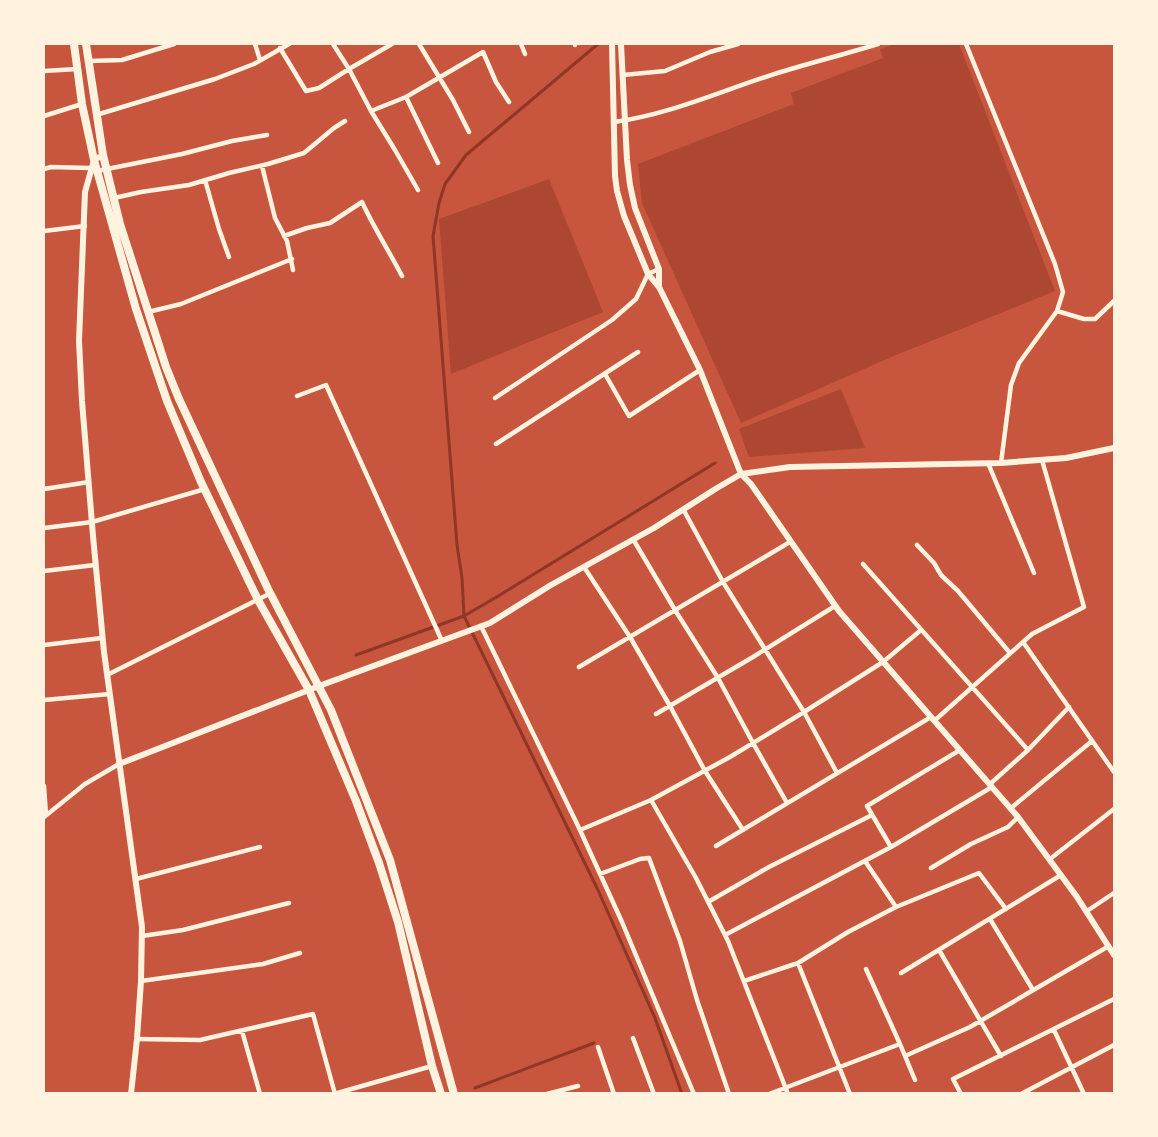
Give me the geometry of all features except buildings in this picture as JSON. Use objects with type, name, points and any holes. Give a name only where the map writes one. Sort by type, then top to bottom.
[{"type":"main road","points":[[74,44],[94,170],[158,374],[174,418],[205,489],[258,600],[309,690],[356,801],[398,922],[432,1066],[441,1094]]},
{"type":"main road","points":[[86,44],[106,169],[120,224],[167,370],[271,593],[331,710],[390,860],[454,1094]]},
{"type":"main road","points":[[129,286],[139,283]]},
{"type":"main road","points":[[158,374],[167,370]]},
{"type":"main road","points":[[174,418],[185,412]]},
{"type":"main road","points":[[319,715],[331,710]]},
{"type":"main road","points":[[379,863],[390,860]]},
{"type":"main road","points":[[432,1066],[446,1063]]},
{"type":"street","points":[[88,61],[122,60],[174,44]]},
{"type":"street","points":[[255,44],[260,60]]},
{"type":"street","points":[[96,115],[215,79],[254,64],[289,44]]},
{"type":"street","points":[[333,44],[418,190]]},
{"type":"street","points":[[280,48],[306,91],[319,88],[392,44]]},
{"type":"street","points":[[419,44],[453,100],[469,132]]},
{"type":"street","points":[[521,44],[525,54]]},
{"type":"street","points":[[612,44],[615,176],[624,216],[648,274],[659,287],[700,370],[741,474],[751,484],[835,606],[1018,817],[1087,911],[1114,955]]},
{"type":"street","points":[[621,44],[630,185],[635,208],[659,269],[659,287]]},
{"type":"street","points":[[623,75],[665,71],[710,52],[738,44]]},
{"type":"street","points":[[614,122],[676,108],[781,72],[878,44]]},
{"type":"street","points":[[966,44],[1055,264],[1063,292],[1058,311],[1019,363],[1011,385],[1001,463]]},
{"type":"street","points":[[370,111],[406,97],[483,52],[496,82],[509,102]]},
{"type":"street","points":[[44,71],[77,69]]},
{"type":"street","points":[[406,97],[438,163]]},
{"type":"street","points":[[44,116],[82,104]]},
{"type":"street","points":[[114,198],[189,184],[304,153],[345,121]]},
{"type":"street","points":[[44,170],[51,167],[106,169],[267,135]]},
{"type":"street","points":[[94,160],[103,155]]},
{"type":"street","points":[[262,166],[275,218],[292,259],[293,270]]},
{"type":"street","points":[[94,170],[85,192],[79,341],[88,482],[102,638],[142,927],[141,981],[131,1094]]},
{"type":"street","points":[[205,180],[229,257]]},
{"type":"street","points":[[284,236],[330,223],[362,202],[375,230],[402,276]]},
{"type":"street","points":[[44,231],[85,226]]},
{"type":"street","points":[[148,312],[181,304],[292,259]]},
{"type":"street","points":[[495,398],[612,320],[636,299],[648,274],[659,269]]},
{"type":"street","points":[[1058,311],[1084,319],[1095,319],[1114,300]]},
{"type":"street","points":[[496,444],[638,352]]},
{"type":"street","points":[[605,374],[629,416],[700,370]]},
{"type":"street","points":[[297,396],[326,385],[442,641]]},
{"type":"street","points":[[45,816],[85,784],[119,764],[490,622],[741,474],[790,467],[1001,463],[1066,458],[1114,448]]},
{"type":"street","points":[[716,846],[837,773],[933,719],[1032,634],[1084,607],[1042,460]]},
{"type":"street","points":[[988,463],[1034,573]]},
{"type":"street","points":[[44,489],[88,482]]},
{"type":"street","points":[[44,528],[92,522],[205,489]]},
{"type":"street","points":[[683,509],[723,582],[804,712],[837,773]]},
{"type":"street","points":[[633,539],[718,678],[787,803]]},
{"type":"street","points":[[579,667],[790,542]]},
{"type":"street","points":[[917,545],[1011,653]]},
{"type":"street","points":[[863,564],[1028,750]]},
{"type":"street","points":[[44,570],[95,565]]},
{"type":"street","points":[[584,567],[630,637],[705,771],[743,830]]},
{"type":"street","points":[[107,675],[271,593]]},
{"type":"street","points":[[656,714],[835,606]]},
{"type":"street","points":[[481,626],[622,922],[694,1094]]},
{"type":"street","points":[[579,830],[651,800],[753,743],[883,662],[921,630]]},
{"type":"street","points":[[44,645],[102,638]]},
{"type":"street","points":[[1023,642],[1114,772]]},
{"type":"street","points":[[44,700],[110,694]]},
{"type":"street","points":[[725,935],[891,847],[991,786],[1070,707]]},
{"type":"street","points":[[1011,808],[1092,741]]},
{"type":"street","points":[[891,847],[867,806],[960,750]]},
{"type":"street","points":[[44,786],[45,816]]},
{"type":"street","points":[[651,800],[725,935],[788,1094]]},
{"type":"street","points":[[1050,859],[1114,809]]},
{"type":"street","points":[[708,902],[769,867],[872,815]]},
{"type":"street","points":[[931,868],[971,844],[1008,827],[1018,817]]},
{"type":"street","points":[[136,879],[260,847]]},
{"type":"street","points":[[600,874],[640,859],[649,858],[680,941],[697,1000],[729,1094]]},
{"type":"street","points":[[865,861],[896,907]]},
{"type":"street","points":[[744,981],[798,963],[848,932],[896,907],[979,873],[1006,909]]},
{"type":"street","points":[[902,973],[1061,875]]},
{"type":"street","points":[[1087,911],[1114,893]]},
{"type":"street","points":[[142,936],[183,930],[289,903]]},
{"type":"street","points":[[990,919],[1033,990]]},
{"type":"street","points":[[905,1056],[980,1022],[1108,946]]},
{"type":"street","points":[[939,950],[1001,1056]]},
{"type":"street","points":[[141,981],[263,964],[300,953]]},
{"type":"street","points":[[798,963],[850,1094]]},
{"type":"street","points":[[866,969],[915,1080]]},
{"type":"street","points":[[961,1094],[953,1079],[1114,999]]},
{"type":"street","points":[[137,1039],[200,1040],[313,1014],[335,1093],[432,1066]]},
{"type":"street","points":[[1054,1030],[1084,1094]]},
{"type":"street","points":[[242,1031],[260,1094]]},
{"type":"street","points":[[633,1038],[654,1094]]},
{"type":"street","points":[[769,1094],[900,1044]]},
{"type":"street","points":[[1021,1094],[1114,1045]]},
{"type":"street","points":[[598,1047],[614,1094]]},
{"type":"street","points":[[547,1094],[578,1086]]},
{"type":"shaded area","points":[[895,44],[959,44],[1055,291],[896,355],[741,423],[642,203],[638,164],[794,104],[791,93],[883,58],[880,49]]},
{"type":"shaded area","points":[[549,179],[603,312],[451,374],[439,219]]},
{"type":"shaded area","points":[[841,389],[865,448],[749,457],[739,429]]},
{"type":"waterway","points":[[598,44],[466,155],[445,184],[439,203],[433,236],[457,545],[464,616],[597,888],[655,1018],[682,1094]]},
{"type":"waterway","points":[[356,655],[464,616],[715,463]]},
{"type":"waterway","points":[[475,1088],[594,1043]]}]
